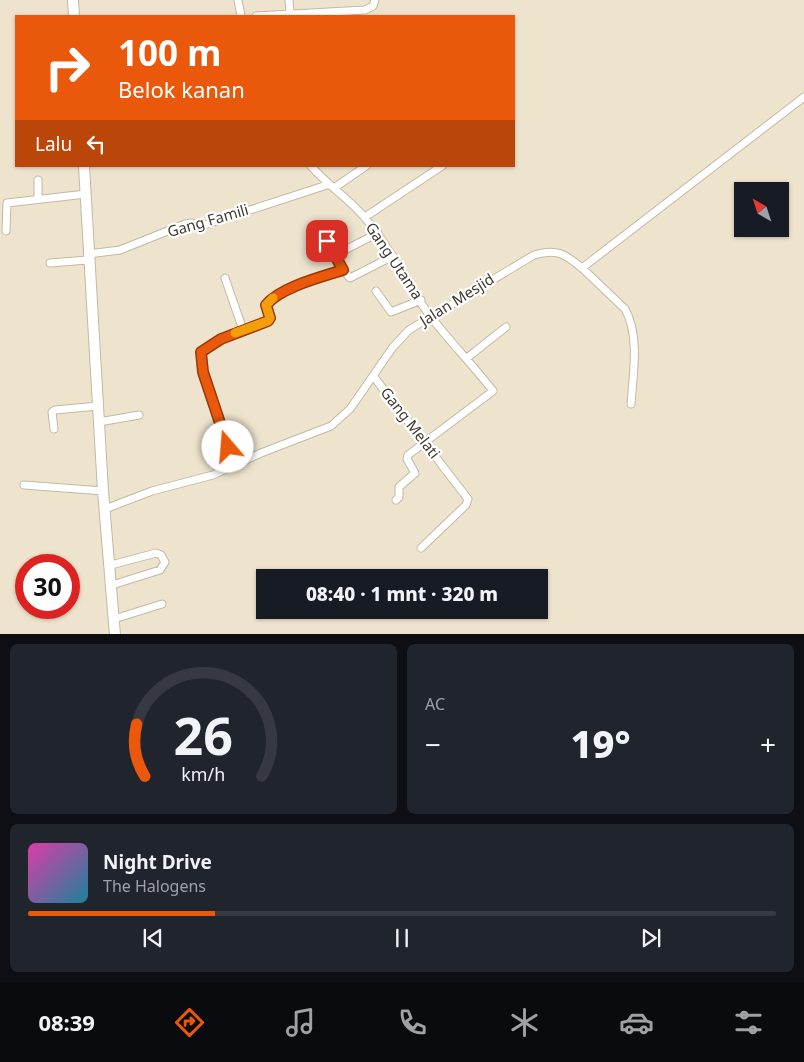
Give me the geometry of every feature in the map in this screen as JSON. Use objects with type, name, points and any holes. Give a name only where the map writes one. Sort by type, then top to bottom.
[{"type":"street","points":[[73,0],[74,15]]},
{"type":"street","points":[[238,0],[241,15]]},
{"type":"street","points":[[289,0],[290,14]]},
{"type":"street","points":[[274,15],[365,10],[373,6],[375,0]]},
{"type":"street","points":[[582,268],[804,97]]},
{"type":"street","points":[[84,167],[104,510],[111,565],[115,634]]},
{"type":"street","name":"Gang Utama","points":[[313,167],[330,186],[365,217],[378,233],[431,316],[493,391],[424,442]]},
{"type":"street","name":"Gang Famili","points":[[50,264],[120,250],[185,224],[192,223],[196,227],[204,226],[330,186],[364,167]]},
{"type":"street","points":[[365,217],[440,167]]},
{"type":"street","points":[[38,180],[38,199]]},
{"type":"street","points":[[6,230],[6,204],[86,194]]},
{"type":"street","points":[[335,255],[378,233]]},
{"type":"street","points":[[327,241],[343,270],[350,278],[393,256]]},
{"type":"street","name":"Jalan Mesjid","points":[[104,510],[152,491],[196,481],[337,422],[350,409],[398,340],[431,316],[534,255],[551,252],[564,254],[582,268],[625,309],[629,316],[633,364],[631,404]]},
{"type":"street","points":[[234,466],[203,372],[200,355],[212,344],[269,320],[266,305],[273,298],[303,284],[343,270]]},
{"type":"street","points":[[225,278],[244,330]]},
{"type":"street","points":[[376,291],[389,311],[420,300]]},
{"type":"street","points":[[467,358],[506,327]]},
{"type":"street","name":"Gang Melati","points":[[374,376],[466,495],[468,502],[421,548]]},
{"type":"street","points":[[54,429],[52,412],[55,410],[98,406]]},
{"type":"street","points":[[99,422],[139,415]]},
{"type":"street","points":[[396,500],[399,497],[399,487],[414,473],[407,456],[424,442]]},
{"type":"street","points":[[24,485],[103,491]]},
{"type":"street","points":[[111,565],[156,553],[163,557],[165,562],[160,570],[112,585]]},
{"type":"street","points":[[114,619],[162,604]]},
{"type":"slow traffic","points":[[235,333],[268,321],[270,318],[266,305],[273,298]]},
{"type":"route","points":[[228,447],[200,362],[201,352],[221,339],[268,321],[270,318],[266,305],[273,298],[293,288],[343,270],[327,241]]}]
